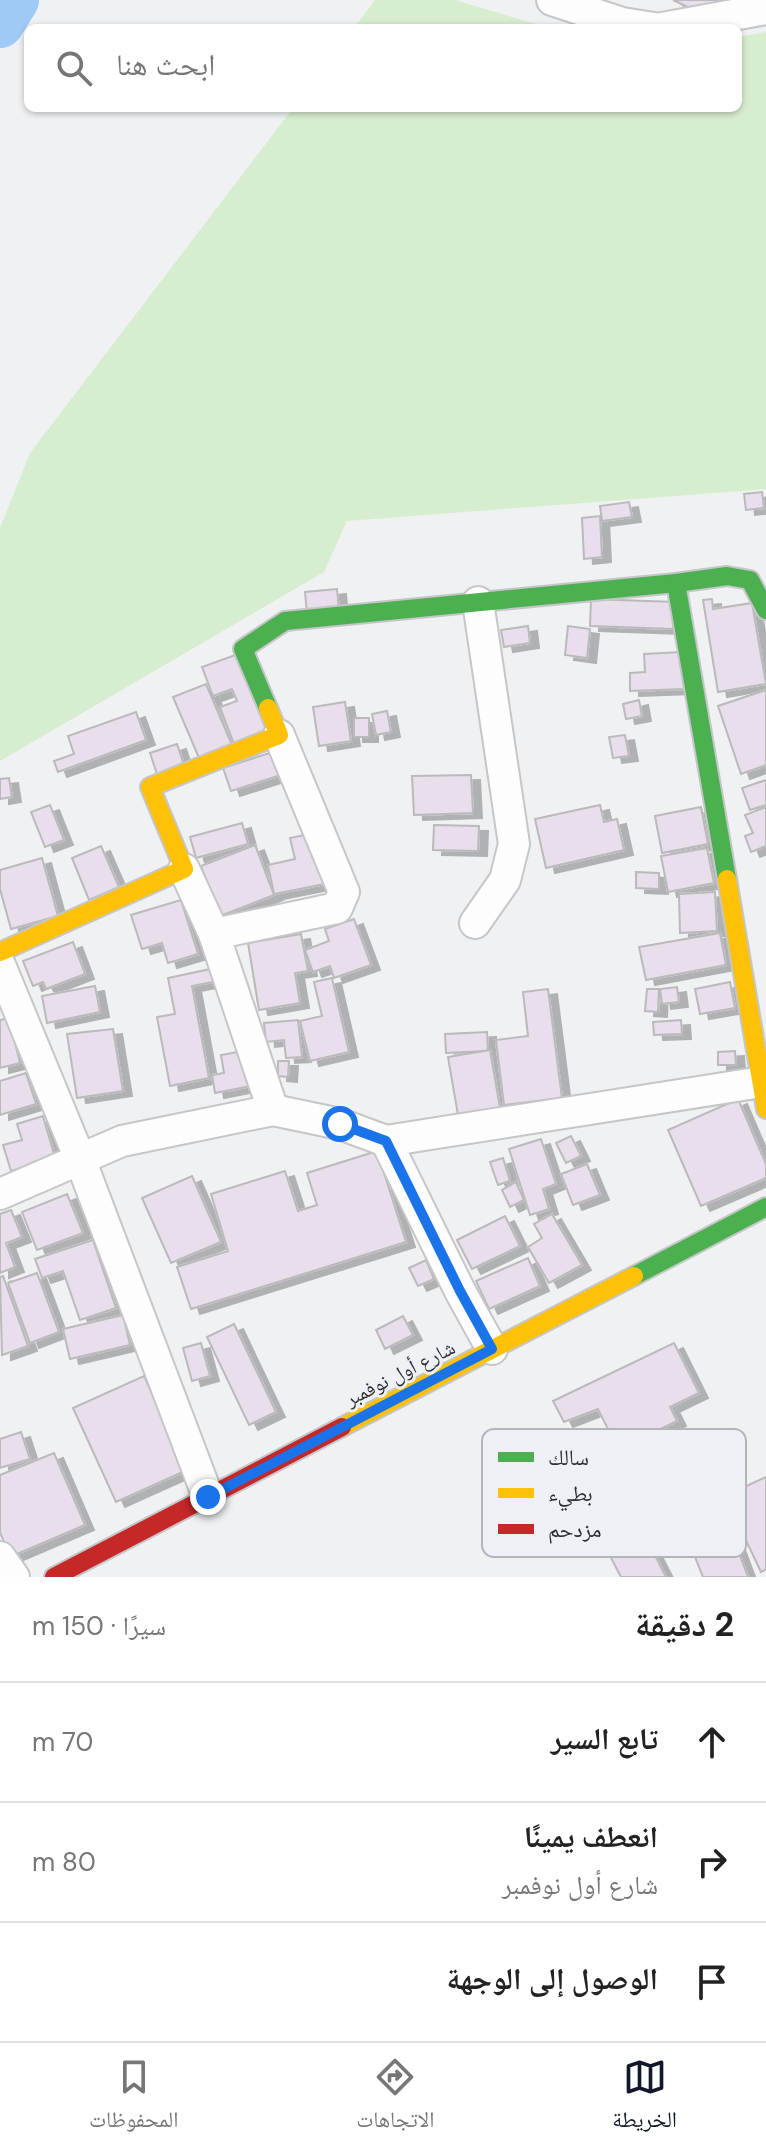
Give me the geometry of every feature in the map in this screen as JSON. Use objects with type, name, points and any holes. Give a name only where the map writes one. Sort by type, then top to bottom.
[{"type":"street","points":[[552,0],[629,11],[648,24]]},
{"type":"street","points":[[684,24],[766,9]]},
{"type":"street","points":[[214,934],[337,908],[344,892],[243,649],[285,621],[727,576],[750,580],[766,610]]},
{"type":"street","points":[[0,1194],[122,1141],[273,1110],[340,1124],[386,1141],[764,1095],[676,583]]},
{"type":"street","points":[[475,923],[505,880],[514,844],[478,602]]},
{"type":"street","points":[[273,1110],[214,934],[150,787],[279,735]]},
{"type":"street","points":[[0,952],[184,869]]},
{"type":"street","points":[[0,965],[80,1159],[208,1497]]},
{"type":"street","points":[[386,1141],[492,1349]]},
{"type":"street","name":"شارع أول نوفمبر","points":[[54,1577],[766,1207]]},
{"type":"street","points":[[0,1557],[14,1577]]},
{"type":"green space","points":[[375,0],[455,0],[536,24],[357,24]]},
{"type":"green space","points":[[766,32],[766,489],[347,521],[324,572],[0,761],[0,528],[30,453],[290,112],[742,112],[742,36]]},
{"type":"building","points":[[673,0],[720,0],[711,18]]},
{"type":"building","points":[[762,492],[764,508],[746,510],[744,494]]},
{"type":"building","points":[[629,502],[632,517],[602,521],[600,506]]},
{"type":"building","points":[[600,516],[602,557],[584,559],[582,518]]},
{"type":"building","points":[[337,589],[339,611],[307,614],[305,592]]},
{"type":"building","points":[[591,599],[674,602],[673,629],[590,626]]},
{"type":"building","points":[[712,599],[713,609],[752,603],[766,684],[718,692],[703,600]]},
{"type":"building","points":[[528,626],[530,643],[504,647],[501,630]]},
{"type":"building","points":[[568,626],[590,629],[587,658],[565,655]]},
{"type":"building","points":[[682,652],[684,689],[630,691],[630,673],[645,672],[644,654]]},
{"type":"building","points":[[238,654],[267,732],[234,744],[220,707],[237,701],[232,689],[213,696],[202,667]]},
{"type":"building","points":[[206,684],[232,745],[199,758],[173,697]]},
{"type":"building","points":[[766,690],[766,765],[741,774],[718,706]]},
{"type":"building","points":[[639,700],[642,716],[626,719],[623,704]]},
{"type":"building","points":[[345,702],[351,741],[319,746],[313,707]]},
{"type":"building","points":[[387,711],[391,732],[376,735],[372,714]]},
{"type":"building","points":[[136,712],[146,740],[58,772],[54,761],[74,754],[68,736]]},
{"type":"building","points":[[354,718],[369,718],[369,737],[354,737]]},
{"type":"building","points":[[625,735],[629,756],[613,758],[609,737]]},
{"type":"building","points":[[177,744],[184,765],[157,774],[150,753]]},
{"type":"building","points":[[276,751],[284,774],[231,791],[223,768]]},
{"type":"building","points":[[471,775],[473,813],[414,815],[412,776]]},
{"type":"building","points":[[9,778],[12,797],[0,799],[0,779]]},
{"type":"building","points":[[766,780],[766,805],[750,810],[742,788]]},
{"type":"building","points":[[50,805],[64,840],[45,847],[31,812]]},
{"type":"building","points":[[600,805],[604,822],[617,819],[624,850],[546,868],[535,819]]},
{"type":"building","points":[[701,807],[708,844],[662,853],[655,816]]},
{"type":"building","points":[[766,807],[766,846],[751,852],[745,836],[753,833],[745,815]]},
{"type":"building","points":[[242,823],[248,844],[196,858],[190,837]]},
{"type":"building","points":[[434,825],[479,826],[478,851],[433,850]]},
{"type":"building","points":[[315,833],[325,884],[274,894],[268,865],[295,859],[290,838]]},
{"type":"building","points":[[255,845],[274,895],[220,916],[201,866]]},
{"type":"building","points":[[101,846],[119,887],[89,900],[72,858]]},
{"type":"building","points":[[707,848],[714,883],[668,892],[661,856]]},
{"type":"building","points":[[42,858],[58,916],[11,929],[0,889],[0,870]]},
{"type":"building","points":[[636,872],[659,873],[659,889],[636,888]]},
{"type":"building","points":[[715,892],[717,931],[680,933],[679,894]]},
{"type":"building","points":[[181,900],[198,954],[168,963],[162,943],[142,949],[131,915]]},
{"type":"building","points":[[354,919],[371,965],[334,978],[330,966],[313,972],[305,950],[329,941],[325,929]]},
{"type":"building","points":[[720,933],[726,965],[646,980],[639,947]]},
{"type":"building","points":[[301,934],[308,971],[295,973],[300,1003],[259,1010],[248,943]]},
{"type":"building","points":[[73,942],[85,974],[46,989],[43,982],[33,986],[23,961]]},
{"type":"building","points":[[220,967],[223,980],[192,986],[209,1078],[170,1086],[157,1017],[175,1014],[168,978]]},
{"type":"building","points":[[332,978],[349,1052],[310,1061],[300,1021],[322,1016],[314,982]]},
{"type":"building","points":[[730,982],[735,1008],[700,1014],[695,989]]},
{"type":"building","points":[[95,986],[100,1012],[47,1023],[42,996]]},
{"type":"building","points":[[677,987],[679,1002],[662,1004],[660,989]]},
{"type":"building","points":[[548,989],[562,1098],[504,1105],[496,1040],[528,1036],[523,992]]},
{"type":"building","points":[[647,989],[659,989],[658,1012],[645,1011]]},
{"type":"building","points":[[9,1018],[20,1063],[0,1068],[0,1020]]},
{"type":"building","points":[[298,1020],[302,1057],[286,1058],[284,1040],[266,1042],[264,1023]]},
{"type":"building","points":[[681,1020],[682,1034],[654,1035],[653,1022]]},
{"type":"building","points":[[113,1029],[123,1091],[77,1098],[67,1034]]},
{"type":"building","points":[[487,1032],[488,1051],[446,1053],[445,1034]]},
{"type":"building","points":[[490,1050],[500,1108],[458,1115],[448,1057]]},
{"type":"building","points":[[244,1051],[251,1086],[215,1093],[212,1075],[224,1073],[221,1055]]},
{"type":"building","points":[[735,1051],[736,1065],[718,1065],[718,1052]]},
{"type":"building","points":[[278,1061],[289,1061],[288,1077],[278,1076]]},
{"type":"building","points":[[26,1073],[36,1104],[0,1115],[0,1081]]},
{"type":"building","points":[[738,1099],[766,1164],[766,1178],[701,1206],[668,1130]]},
{"type":"building","points":[[43,1116],[55,1158],[11,1171],[3,1145],[22,1140],[17,1124]]},
{"type":"building","points":[[571,1136],[581,1156],[566,1163],[556,1143]]},
{"type":"building","points":[[541,1139],[556,1184],[543,1189],[549,1209],[530,1215],[509,1149]]},
{"type":"building","points":[[377,1151],[406,1242],[191,1309],[177,1267],[228,1251],[211,1194],[285,1171],[298,1211],[317,1205],[307,1173]]},
{"type":"building","points":[[503,1158],[510,1181],[498,1185],[490,1162]]},
{"type":"building","points":[[587,1164],[600,1195],[573,1205],[561,1174]]},
{"type":"building","points":[[192,1176],[221,1242],[171,1263],[142,1198]]},
{"type":"building","points":[[516,1182],[524,1200],[510,1207],[502,1190]]},
{"type":"building","points":[[67,1194],[83,1233],[37,1250],[22,1212]]},
{"type":"building","points":[[11,1210],[22,1237],[6,1243],[15,1267],[0,1273],[0,1214]]},
{"type":"building","points":[[552,1214],[582,1265],[549,1283],[528,1247],[542,1238],[534,1224]]},
{"type":"building","points":[[505,1216],[520,1246],[472,1269],[457,1240]]},
{"type":"building","points":[[93,1240],[116,1308],[80,1320],[63,1271],[42,1278],[35,1259]]},
{"type":"building","points":[[528,1258],[540,1286],[489,1309],[476,1281]]},
{"type":"building","points":[[426,1260],[434,1279],[418,1286],[409,1268]]},
{"type":"building","points":[[37,1273],[59,1332],[30,1343],[8,1283]]},
{"type":"building","points":[[3,1276],[28,1346],[2,1355],[0,1277]]},
{"type":"building","points":[[123,1315],[130,1345],[70,1359],[63,1329]]},
{"type":"building","points":[[403,1316],[413,1335],[385,1349],[376,1330]]},
{"type":"building","points":[[234,1324],[276,1412],[249,1425],[207,1337]]},
{"type":"building","points":[[201,1343],[210,1376],[192,1381],[183,1348]]},
{"type":"building","points":[[674,1343],[699,1393],[670,1407],[677,1421],[661,1429],[608,1429],[598,1409],[564,1422],[553,1401]]},
{"type":"building","points":[[144,1376],[187,1470],[116,1502],[73,1408]]},
{"type":"building","points":[[21,1432],[30,1459],[0,1468],[0,1439]]},
{"type":"building","points":[[54,1453],[85,1525],[10,1557],[0,1532],[0,1475]]},
{"type":"building","points":[[766,1477],[766,1569],[761,1572],[746,1540],[746,1486]]},
{"type":"building","points":[[611,1557],[656,1557],[666,1577],[621,1577]]},
{"type":"building","points":[[695,1557],[740,1557],[748,1577],[703,1577]]},
{"type":"waterway","points":[[0,24],[15,0]]},
{"type":"traffic: fast","points":[[727,879],[676,583],[727,576],[750,580],[766,610]]},
{"type":"traffic: fast","points":[[268,708],[243,649],[285,621],[676,583]]},
{"type":"traffic: fast","points":[[634,1276],[766,1207]]},
{"type":"traffic: slow","points":[[0,952],[184,869],[150,787],[279,735],[268,708]]},
{"type":"traffic: slow","points":[[727,879],[766,1109]]},
{"type":"traffic: slow","points":[[342,1427],[634,1276]]},
{"type":"traffic: jam","points":[[54,1577],[342,1427]]},
{"type":"route","points":[[208,1497],[492,1349],[386,1141],[340,1124]]}]
